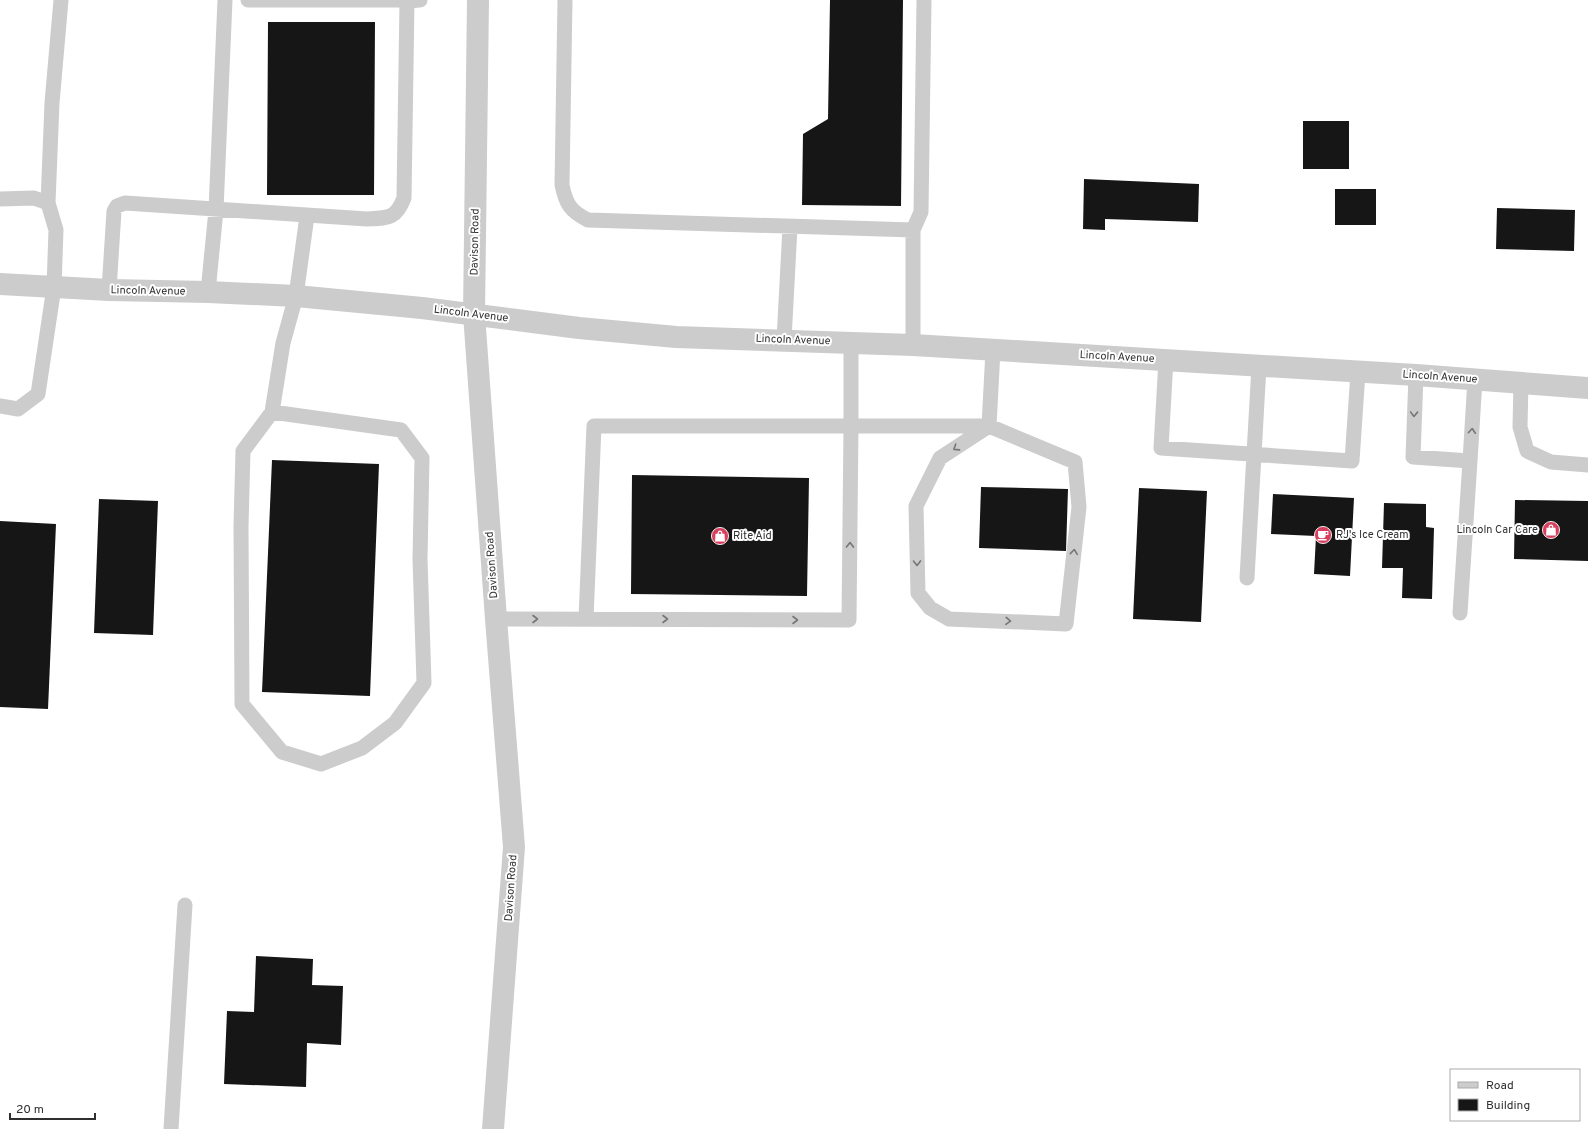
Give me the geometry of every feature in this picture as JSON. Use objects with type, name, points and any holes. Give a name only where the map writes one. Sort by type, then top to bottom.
[{"type":"street","name":"Davison Road","points":[[478,0],[474,314],[514,848],[493,1129]]},
{"type":"street","name":"Lincoln Avenue","points":[[0,284],[109,290],[296,296],[474,314],[572,327],[656,335],[851,342],[1166,359],[1521,382],[1588,388]]},
{"type":"lane","points":[[0,406],[18,409],[38,394],[54,287],[56,230],[48,203],[52,103],[61,0]]},
{"type":"lane","points":[[208,292],[216,210],[225,0]]},
{"type":"lane","points":[[109,290],[114,211],[117,206],[125,203],[307,216],[374,219],[387,218],[399,210],[404,198],[412,0],[248,0]]},
{"type":"lane","points":[[565,0],[562,185],[565,200],[574,213],[588,220],[913,230]]},
{"type":"lane","points":[[913,345],[913,230],[921,212],[924,0]]},
{"type":"lane","points":[[0,199],[34,198],[48,203]]},
{"type":"lane","points":[[272,412],[401,430],[422,458],[420,559],[424,683],[395,723],[362,748],[321,764],[282,752],[242,704],[241,526],[243,451],[272,412],[283,343],[296,296],[307,216]]},
{"type":"lane","points":[[784,340],[790,226]]},
{"type":"lane","points":[[496,618],[849,620],[851,342]]},
{"type":"lane","points":[[989,426],[993,350]]},
{"type":"lane","points":[[1166,359],[1161,448],[1352,461],[1358,372]]},
{"type":"lane","points":[[1247,578],[1259,366]]},
{"type":"lane","points":[[1416,375],[1413,457],[1470,461]]},
{"type":"lane","points":[[1460,613],[1476,379]]},
{"type":"lane","points":[[1521,382],[1520,427],[1527,451],[1551,462],[1588,465]]},
{"type":"lane","points":[[586,619],[594,426],[989,426],[1075,462],[1079,507],[1066,624],[949,618],[930,608],[918,593],[916,506],[940,458],[989,426]]},
{"type":"lane","points":[[171,1129],[185,905]]},
{"type":"building","points":[[830,0],[903,0],[901,206],[802,205],[803,134],[828,119]]},
{"type":"building","points":[[268,22],[375,22],[374,195],[267,195]]},
{"type":"building","points":[[1303,121],[1349,121],[1349,169],[1303,169]]},
{"type":"building","points":[[1084,179],[1199,184],[1198,222],[1105,219],[1105,230],[1083,229]]},
{"type":"building","points":[[1335,189],[1376,189],[1376,225],[1335,225]]},
{"type":"building","points":[[1497,208],[1575,210],[1574,251],[1496,249]]},
{"type":"building","points":[[272,460],[379,464],[370,696],[262,692]]},
{"type":"building","name":"Rite Aid","points":[[632,475],[809,478],[807,596],[631,594]]},
{"type":"building","points":[[981,487],[1068,489],[1066,551],[979,548]]},
{"type":"building","points":[[1139,488],[1207,491],[1201,622],[1133,619]]},
{"type":"building","name":"RJ's Ice Cream","points":[[1273,494],[1354,498],[1350,576],[1314,574],[1316,536],[1271,534]]},
{"type":"building","points":[[99,499],[158,501],[153,635],[94,633]]},
{"type":"building","name":"Lincoln Car Care","points":[[1515,500],[1588,501],[1588,561],[1514,559]]},
{"type":"building","points":[[1384,503],[1426,504],[1426,527],[1434,528],[1432,599],[1402,598],[1403,568],[1382,568]]},
{"type":"building","points":[[0,521],[56,524],[48,709],[0,707]]},
{"type":"building","points":[[256,956],[313,959],[312,985],[343,986],[341,1045],[307,1043],[306,1087],[224,1084],[227,1011],[254,1012]]},
{"type":"place","name":"Lincoln Car Care","points":[[1551,530]]},
{"type":"place","name":"RJ's Ice Cream","points":[[1323,535]]},
{"type":"place","name":"Rite Aid","points":[[720,536]]}]
